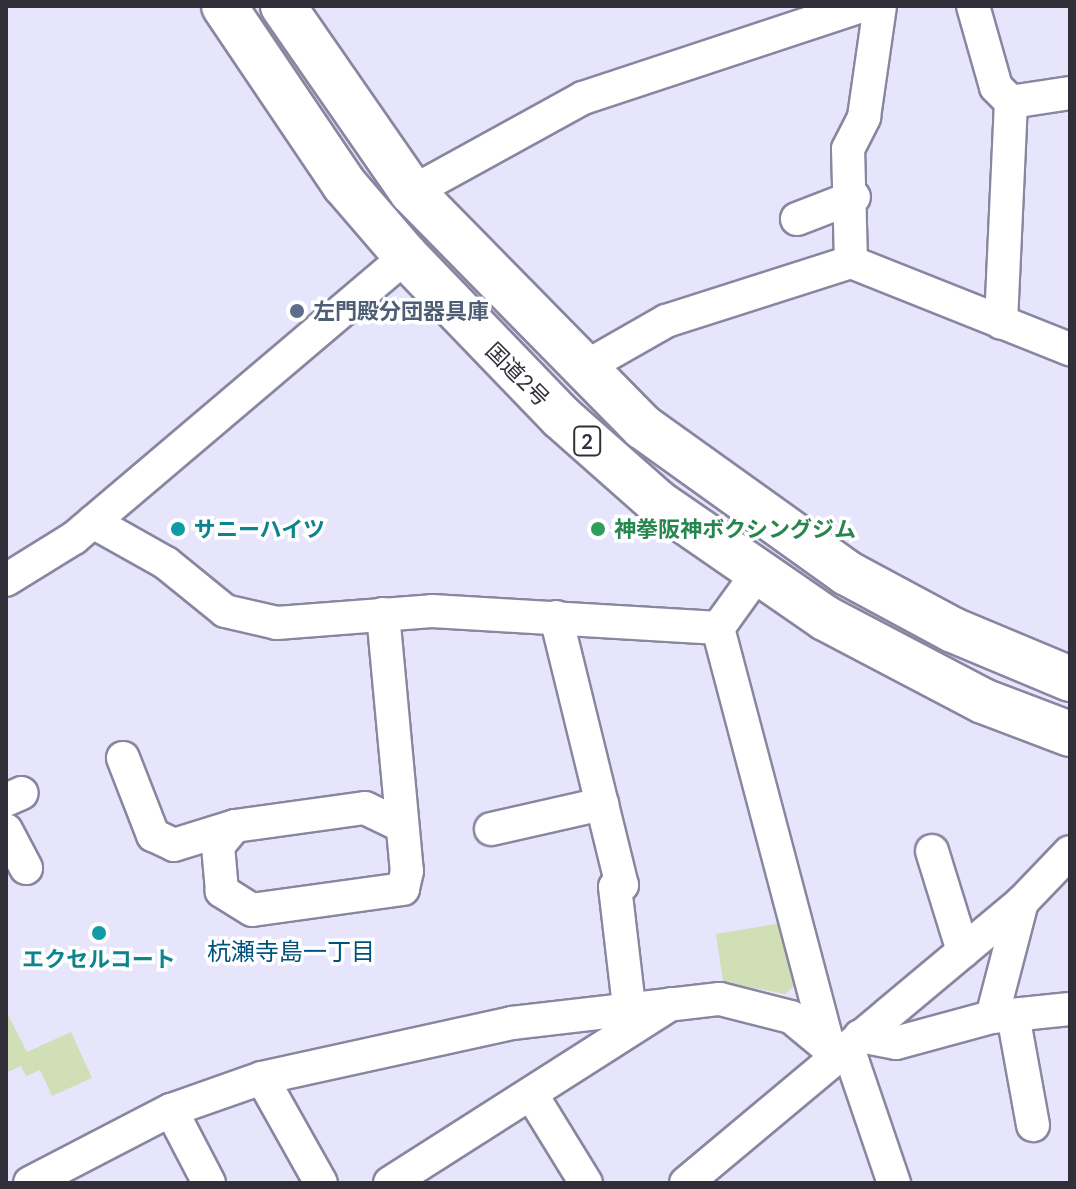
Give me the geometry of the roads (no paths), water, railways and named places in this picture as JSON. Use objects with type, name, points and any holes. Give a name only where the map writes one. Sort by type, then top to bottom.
[{"type":"highway","name":"国道2号","points":[[224,6],[344,184],[406,256],[561,417],[657,502],[757,574],[907,664],[1070,734]]},
{"type":"highway","name":"2","points":[[283,6],[412,192],[582,369],[705,476],[847,573],[953,630],[1070,679]]},
{"type":"street","points":[[412,192],[583,98],[861,6]]},
{"type":"street","points":[[851,262],[854,197],[848,149],[864,117],[880,6]]},
{"type":"street","points":[[973,6],[996,87],[1011,102],[1001,323]]},
{"type":"street","points":[[1011,102],[1070,93]]},
{"type":"street","points":[[797,219],[854,197]]},
{"type":"street","points":[[6,580],[93,522],[406,256]]},
{"type":"street","points":[[582,369],[666,321],[851,262],[1070,349]]},
{"type":"street","points":[[93,522],[166,563],[225,611],[277,623],[383,614],[556,617],[718,628]]},
{"type":"street","points":[[718,628],[757,574]]},
{"type":"street","points":[[235,826],[218,846],[222,891],[252,910],[403,889],[402,826],[383,614]]},
{"type":"street","points":[[556,617],[622,885],[615,887],[629,1006]]},
{"type":"street","points":[[718,628],[843,1045],[894,1183]]},
{"type":"street","points":[[123,758],[153,835],[174,845],[235,826],[365,808],[402,826]]},
{"type":"street","points":[[491,829],[602,804]]},
{"type":"street","points":[[6,830],[26,868]]},
{"type":"street","points":[[932,851],[963,951]]},
{"type":"street","points":[[696,1180],[843,1045],[1022,902],[1070,852]]},
{"type":"street","points":[[1022,902],[1003,1016],[1033,1125]]},
{"type":"street","points":[[45,1180],[171,1110],[262,1078],[512,1023],[629,1006],[720,999],[791,1017],[843,1045],[896,1043],[1003,1016],[1070,1009]]},
{"type":"street","points":[[390,1183],[533,1097],[672,1003]]},
{"type":"street","points":[[262,1078],[321,1183]]},
{"type":"street","points":[[533,1097],[586,1183]]},
{"type":"street","points":[[171,1110],[209,1183]]},
{"type":"place","name":"左門殿分団器具庫","points":[[297,311]]},
{"type":"place","name":"サニーハイツ","points":[[178,529]]},
{"type":"place","name":"神拳阪神ボクシングジム","points":[[598,529]]},
{"type":"place","name":"エクセルコート","points":[[99,933]]},
{"type":"district","name":"杭瀬寺島一丁目","points":[[291,951]]}]
